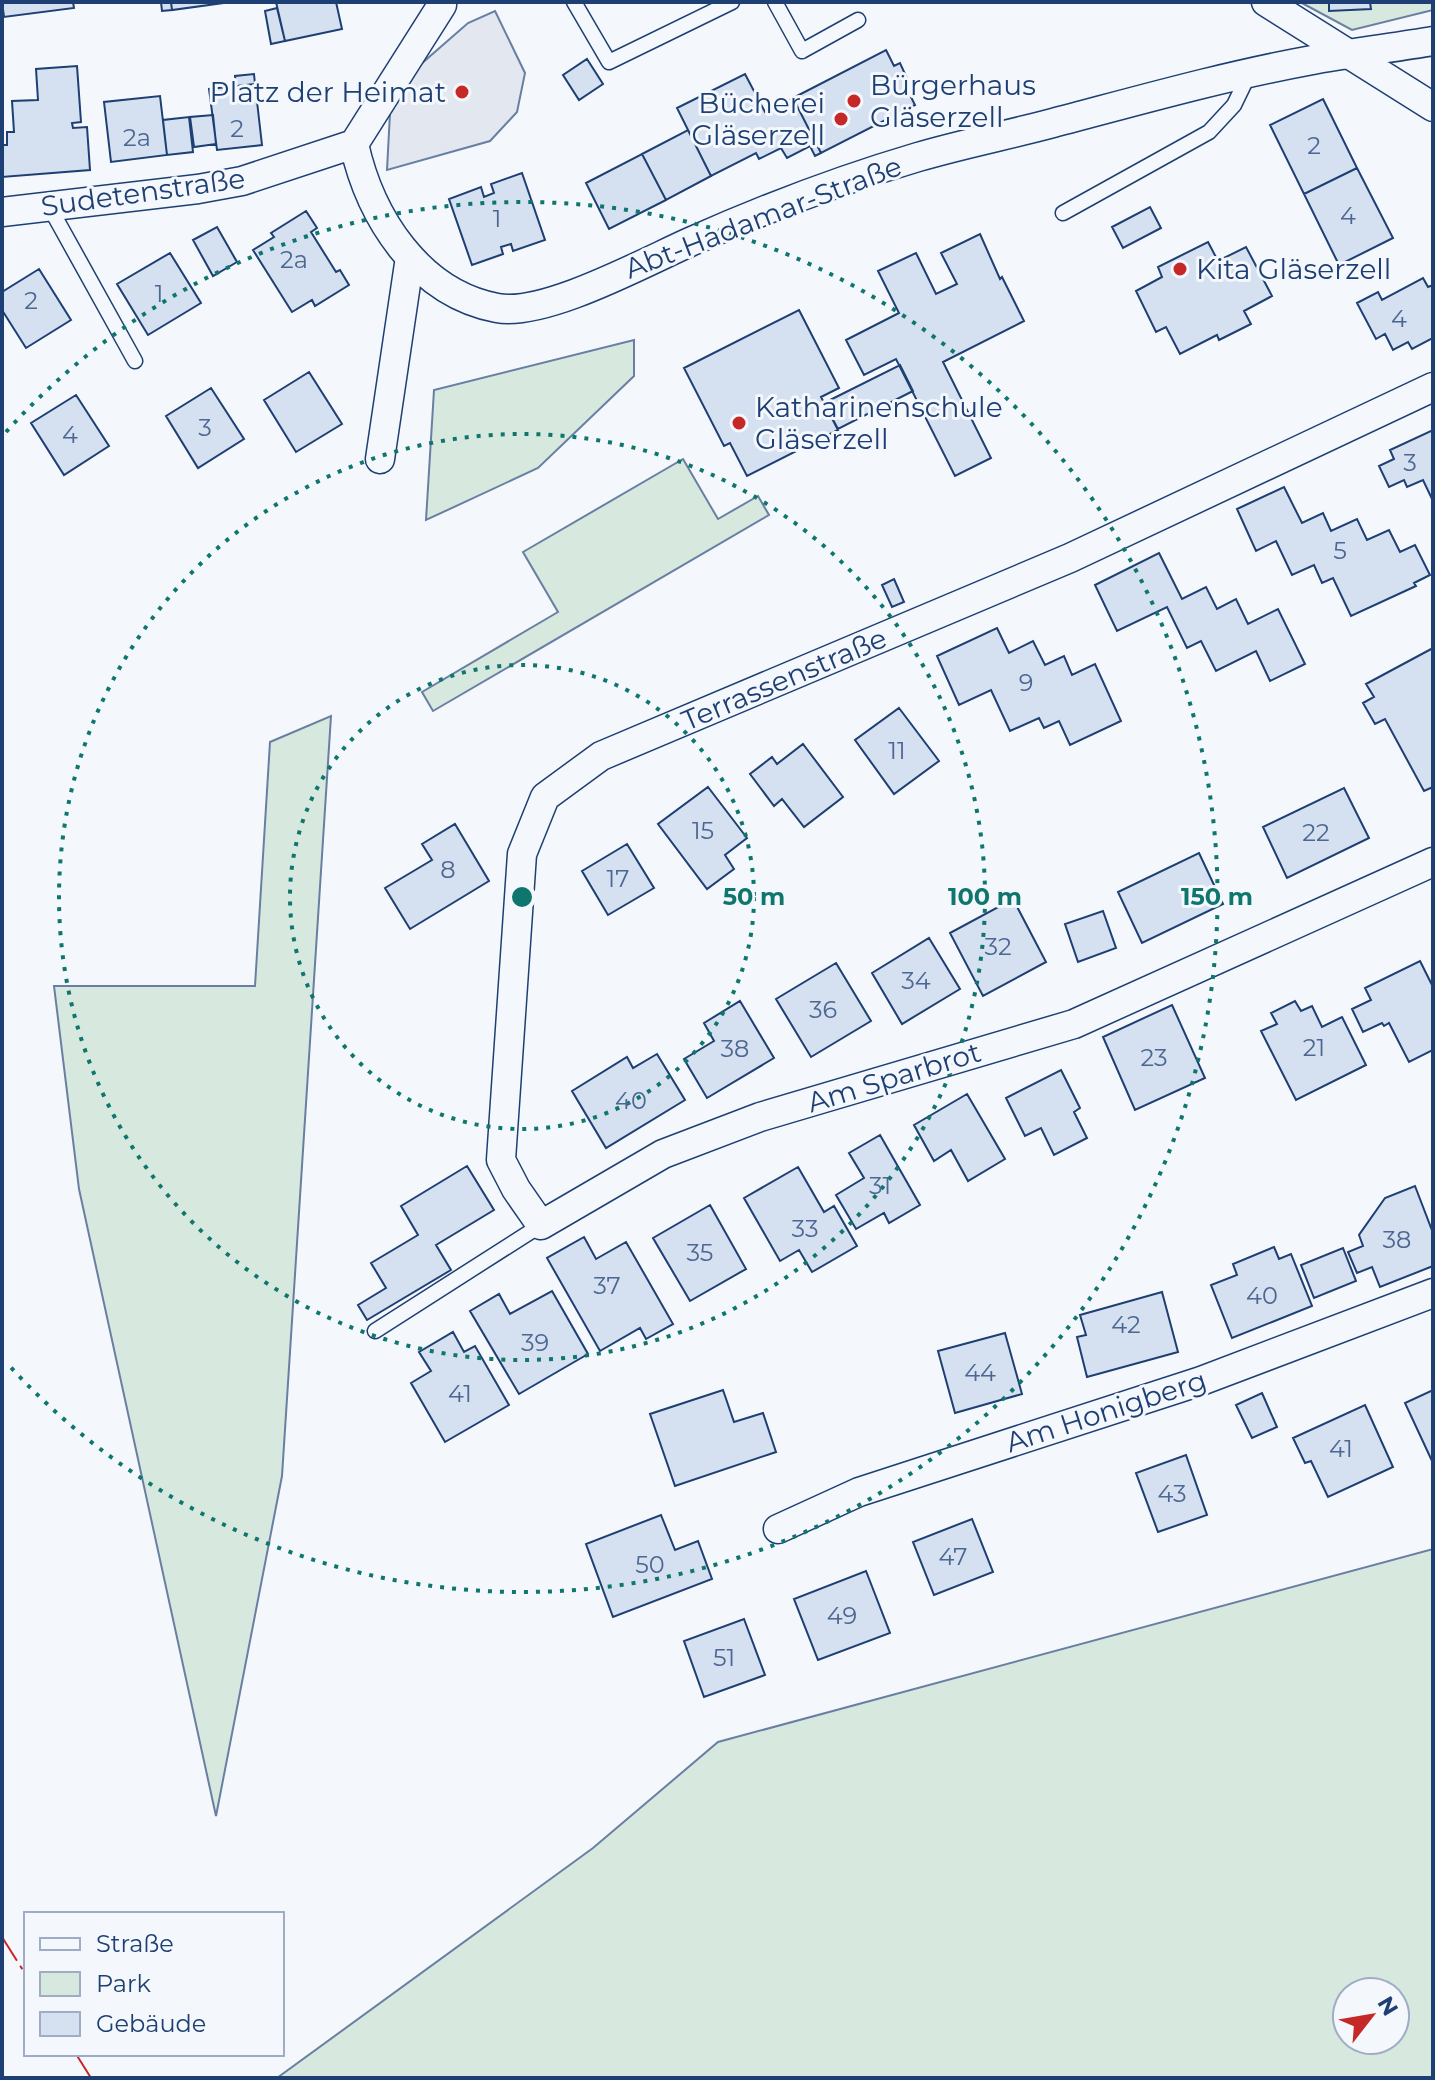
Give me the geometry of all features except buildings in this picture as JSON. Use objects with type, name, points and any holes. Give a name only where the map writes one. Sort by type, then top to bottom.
[{"type":"street","points":[[1266,2],[1433,107]]},
{"type":"street","points":[[354,144],[444,3]]},
{"type":"street","name":"Abt-Hadamar-Straße","points":[[354,144],[370,196],[386,227],[436,283],[466,300],[500,309],[537,307],[741,219],[919,157],[1249,74],[1349,53],[1433,41]]},
{"type":"street","name":"Sudetenstraße","points":[[2,212],[242,181],[354,144]]},
{"type":"street","points":[[380,459],[410,257]]},
{"type":"street","name":"Terrassenstraße","points":[[541,1225],[516,1189],[501,1160],[522,854],[545,797],[601,756],[1070,558],[1433,387]]},
{"type":"street","name":"Am Sparbrot","points":[[541,1225],[663,1154],[760,1117],[1074,1024],[1433,862]]},
{"type":"street","name":"Am Honigberg","points":[[778,1529],[859,1492],[1201,1381],[1433,1293]]},
{"type":"lane","points":[[574,2],[609,62],[732,2]]},
{"type":"lane","points":[[775,2],[802,51],[858,20]]},
{"type":"lane","points":[[1063,213],[1209,132],[1234,105],[1249,74]]},
{"type":"lane","points":[[49,206],[135,361]]},
{"type":"lane","name":"Am Sparbrot","points":[[375,1331],[541,1225]]},
{"type":"green space","points":[[1300,2],[1433,2],[1433,10],[1352,30]]},
{"type":"green space","points":[[634,340],[634,376],[538,468],[426,520],[434,390]]},
{"type":"green space","points":[[683,459],[718,519],[758,496],[769,515],[433,711],[422,692],[558,612],[523,552]]},
{"type":"green space","points":[[331,716],[282,1476],[216,1816],[79,1189],[54,986],[255,986],[270,742]]},
{"type":"green space","points":[[1433,1549],[1433,2078],[277,2078],[593,1848],[718,1742]]},
{"type":"shaded area","name":"Platz der Heimat","points":[[495,11],[525,73],[517,112],[490,141],[387,170],[390,113],[420,65],[468,23]]},
{"type":"power","points":[[2,1937],[24,1972]]},
{"type":"power","points":[[77,2056],[91,2078]]},
{"type":"place","name":"Platz der Heimat","points":[[462,92]]},
{"type":"place","name":"Bürgerhaus Gläserzell","points":[[854,101]]},
{"type":"place","name":"Bücherei Gläserzell","points":[[841,119]]},
{"type":"place","name":"Kita Gläserzell","points":[[1180,269]]},
{"type":"place","name":"Katharinenschule Gläserzell","points":[[739,423]]}]
